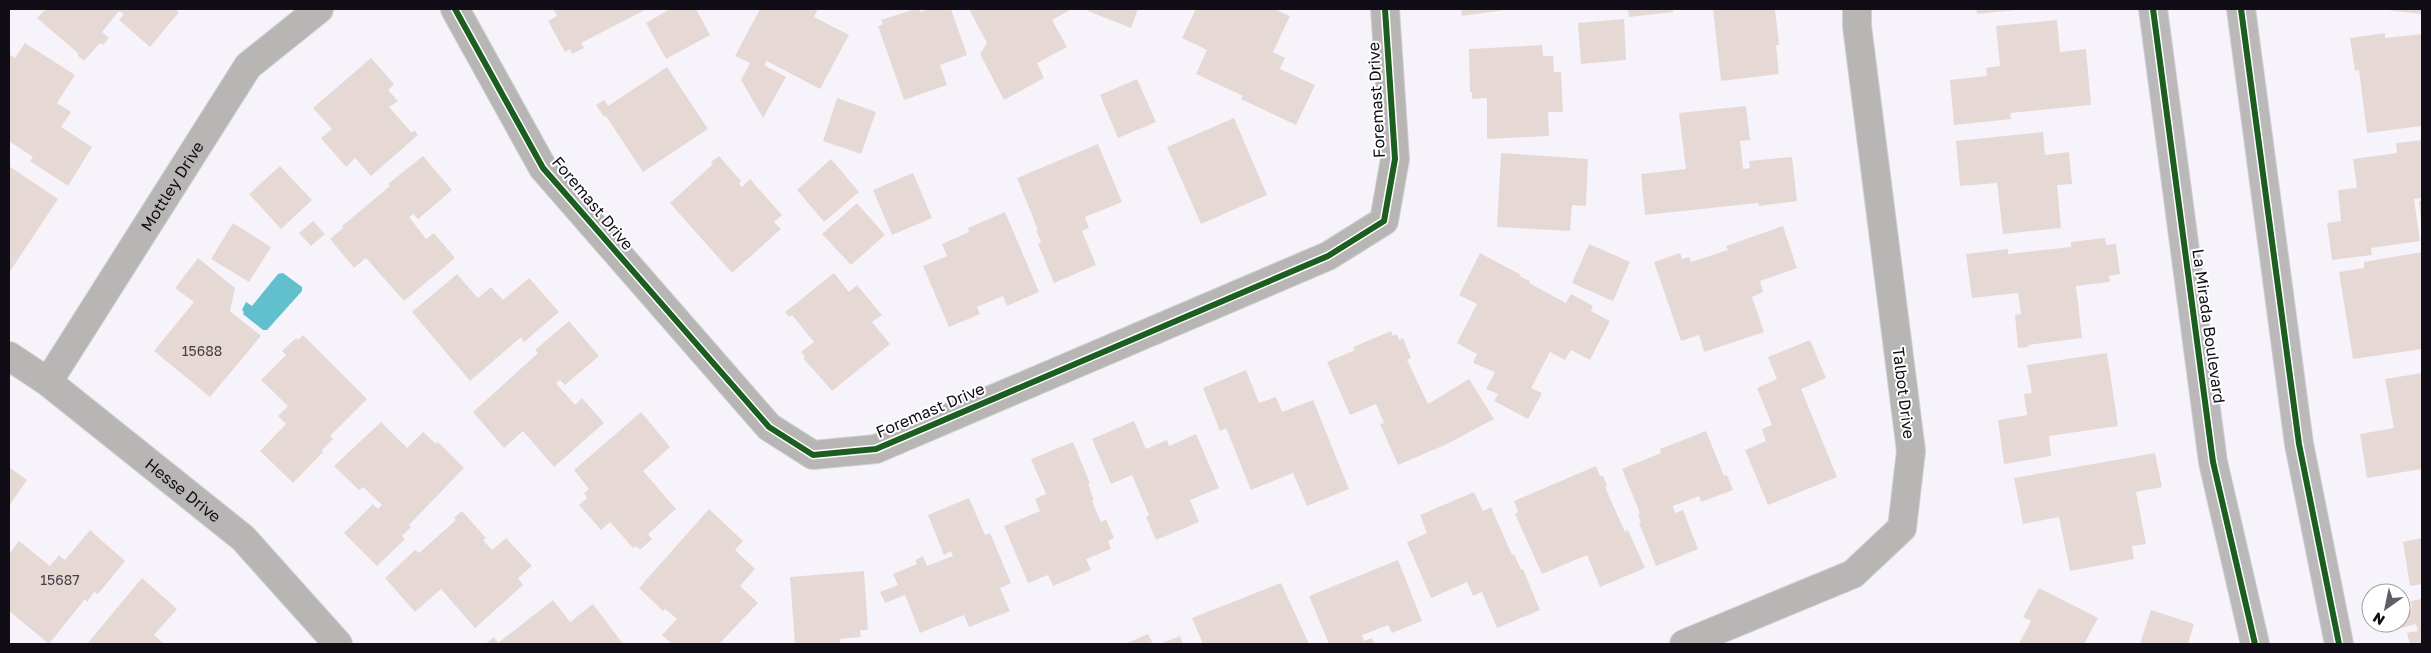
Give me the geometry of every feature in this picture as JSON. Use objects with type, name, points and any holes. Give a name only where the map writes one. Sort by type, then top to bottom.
[{"type":"main road","name":"La Mirada Boulevard","points":[[2153,9],[2213,462],[2255,644]]},
{"type":"main road","points":[[2241,9],[2299,444],[2339,644]]},
{"type":"street","name":"Mottley Drive","points":[[48,382],[248,66],[319,9]]},
{"type":"street","name":"Foremast Drive","points":[[455,9],[543,168],[769,427],[813,455],[876,449],[1328,256],[1384,221],[1395,159],[1385,9]]},
{"type":"street","name":"Talbot Drive","points":[[1684,644],[1853,574],[1902,528],[1911,450],[1857,9]]},
{"type":"street","name":"Hesse Drive","points":[[9,356],[48,382],[243,538],[338,644]]},
{"type":"water","points":[[283,273],[302,287],[302,291],[267,330],[263,330],[243,314],[242,310],[246,302],[252,306],[278,274]]},
{"type":"building","points":[[46,9],[175,9],[179,12],[150,47],[119,20],[124,14],[119,11],[102,32],[109,38],[103,45],[100,43],[84,61],[77,55],[79,54],[37,18]]},
{"type":"building","points":[[553,9],[647,9],[581,43],[584,48],[572,54],[570,49],[565,52],[548,21],[557,16]]},
{"type":"building","points":[[670,9],[696,9],[710,35],[666,59],[646,23]]},
{"type":"building","points":[[760,9],[818,9],[814,17],[849,35],[820,89],[767,61],[764,65],[786,77],[763,118],[741,80],[750,63],[735,56]]},
{"type":"building","points":[[919,9],[920,12],[929,9],[951,9],[967,55],[940,65],[947,85],[904,100],[878,26],[883,24],[881,20]]},
{"type":"building","points":[[969,9],[1072,9],[1052,20],[1067,47],[1037,63],[1044,78],[1004,100],[980,54],[987,43]]},
{"type":"building","points":[[1089,9],[1138,9],[1131,28],[1088,11]]},
{"type":"building","points":[[1196,9],[1274,9],[1290,16],[1273,52],[1285,58],[1280,69],[1315,85],[1296,125],[1241,99],[1243,96],[1196,74],[1207,50],[1182,38]]},
{"type":"building","points":[[1461,9],[1505,9],[1505,10],[1462,16]]},
{"type":"building","points":[[1628,9],[1673,9],[1673,12],[1629,17]]},
{"type":"building","points":[[1713,9],[1775,9],[1779,45],[1776,45],[1779,74],[1721,81]]},
{"type":"building","points":[[1976,9],[2015,9],[2015,10],[1977,14]]},
{"type":"building","points":[[2422,9],[2422,14],[2386,10]]},
{"type":"building","points":[[1624,19],[1626,60],[1581,64],[1578,23]]},
{"type":"building","points":[[2057,20],[2060,52],[2086,49],[2091,105],[2010,113],[2011,119],[1954,125],[1950,80],[1987,76],[1986,68],[2000,66],[1996,26]]},
{"type":"building","points":[[2385,33],[2385,38],[2422,34],[2422,126],[2367,133],[2359,70],[2355,71],[2350,38]]},
{"type":"building","points":[[25,43],[75,75],[57,103],[71,112],[61,127],[92,147],[68,186],[30,161],[33,157],[9,141],[9,54],[15,58]]},
{"type":"building","points":[[1542,45],[1543,56],[1553,56],[1554,72],[1561,72],[1563,112],[1548,112],[1549,136],[1487,139],[1487,98],[1472,99],[1472,92],[1470,92],[1469,49]]},
{"type":"building","points":[[371,58],[394,84],[388,90],[398,101],[389,107],[412,133],[414,130],[418,135],[371,176],[355,158],[346,167],[321,138],[332,129],[313,108]]},
{"type":"building","points":[[667,67],[708,129],[643,172],[606,116],[604,117],[596,105],[604,100],[608,106]]},
{"type":"building","points":[[1137,79],[1156,122],[1118,138],[1100,95]]},
{"type":"building","points":[[837,98],[876,112],[861,154],[823,141]]},
{"type":"building","points":[[1746,106],[1750,140],[1740,141],[1743,169],[1750,168],[1749,161],[1792,157],[1797,201],[1759,206],[1758,203],[1645,215],[1641,174],[1686,169],[1679,113]]},
{"type":"building","points":[[1234,118],[1267,195],[1201,224],[1167,147]]},
{"type":"building","points":[[2043,132],[2045,155],[2069,152],[2072,184],[2057,185],[2061,228],[2003,234],[1997,183],[1960,186],[1956,141]]},
{"type":"building","points":[[2422,140],[2422,198],[2414,199],[2420,241],[2371,248],[2372,255],[2332,260],[2327,223],[2341,221],[2338,190],[2357,188],[2353,159],[2397,153],[2396,143]]},
{"type":"building","points":[[1098,144],[1122,202],[1085,217],[1089,228],[1082,231],[1096,265],[1054,283],[1038,244],[1041,242],[1036,230],[1038,230],[1017,178]]},
{"type":"building","points":[[1501,153],[1588,159],[1586,206],[1572,205],[1570,231],[1497,227]]},
{"type":"building","points":[[423,156],[452,190],[418,219],[413,214],[409,217],[426,239],[434,233],[455,258],[404,301],[366,258],[354,268],[330,239],[343,228],[342,226],[390,186],[388,184]]},
{"type":"building","points":[[719,156],[741,181],[739,184],[742,187],[750,179],[782,215],[774,222],[781,229],[732,273],[670,203],[713,164],[711,162]]},
{"type":"building","points":[[831,159],[859,192],[824,222],[797,190]]},
{"type":"building","points":[[9,166],[58,199],[9,273]]},
{"type":"building","points":[[280,166],[312,200],[281,229],[249,194]]},
{"type":"building","points":[[913,173],[932,218],[892,235],[873,190]]},
{"type":"building","points":[[2419,201],[2422,201],[2422,219],[2421,219]]},
{"type":"building","points":[[857,203],[885,235],[851,265],[822,234]]},
{"type":"building","points":[[1005,212],[1039,292],[1007,306],[1003,296],[977,307],[980,314],[949,327],[923,266],[947,256],[942,244],[969,232],[968,228]]},
{"type":"building","points":[[313,221],[325,234],[311,246],[299,233]]},
{"type":"building","points":[[233,223],[271,247],[249,282],[211,259]]},
{"type":"building","points":[[1783,226],[1797,268],[1760,281],[1763,292],[1752,297],[1764,332],[1704,352],[1699,335],[1681,341],[1654,262],[1680,253],[1682,259],[1689,257],[1691,262],[1728,250],[1726,246]]},
{"type":"building","points":[[2105,238],[2106,245],[2116,244],[2120,274],[2109,276],[2110,282],[2076,286],[2082,338],[2018,348],[2015,315],[2021,314],[2018,293],[1972,298],[1966,254],[2008,249],[2008,254],[2071,247],[2071,242]]},
{"type":"building","points":[[1589,244],[1630,262],[1613,301],[1572,283]]},
{"type":"building","points":[[2422,252],[2422,349],[2353,359],[2339,272],[2364,268],[2364,262]]},
{"type":"building","points":[[1480,253],[1521,275],[1519,276],[1530,281],[1529,283],[1566,303],[1571,294],[1593,306],[1591,311],[1610,321],[1590,360],[1571,350],[1565,360],[1550,352],[1531,388],[1542,393],[1528,419],[1494,401],[1498,394],[1486,389],[1495,372],[1473,363],[1477,354],[1457,343],[1477,304],[1459,295]]},
{"type":"building","points":[[198,258],[235,288],[230,311],[261,336],[210,397],[154,351],[194,302],[175,288]]},
{"type":"building","points":[[834,273],[849,292],[857,285],[882,315],[872,322],[890,344],[832,391],[803,358],[805,357],[801,352],[814,342],[792,315],[789,317],[785,312]]},
{"type":"building","points":[[457,274],[478,298],[491,287],[503,300],[529,278],[559,312],[524,342],[521,337],[470,381],[412,312]]},
{"type":"building","points":[[569,321],[599,356],[565,385],[560,380],[556,383],[575,405],[582,398],[604,423],[554,467],[523,431],[504,448],[473,412],[538,353],[535,350]]},
{"type":"building","points":[[1391,331],[1393,336],[1397,334],[1399,340],[1403,338],[1411,358],[1407,360],[1428,404],[1469,379],[1494,419],[1447,444],[1398,465],[1380,424],[1384,423],[1376,404],[1350,415],[1327,362],[1355,350],[1353,347]]},
{"type":"building","points":[[303,335],[367,399],[330,436],[333,439],[322,450],[323,452],[293,483],[260,451],[286,424],[278,416],[288,406],[261,380],[286,355],[282,351],[296,338],[298,340]]},
{"type":"building","points":[[1810,340],[1826,378],[1801,389],[1837,477],[1768,505],[1745,450],[1766,441],[1762,429],[1772,425],[1757,388],[1777,379],[1768,357]]},
{"type":"building","points":[[2107,353],[2118,426],[2049,436],[2051,456],[2004,464],[1998,420],[2027,415],[2024,394],[2032,393],[2027,365]]},
{"type":"building","points":[[1246,370],[1259,403],[1276,397],[1282,412],[1313,400],[1349,489],[1307,506],[1293,473],[1251,490],[1226,428],[1220,431],[1203,388]]},
{"type":"building","points":[[2422,373],[2422,469],[2367,478],[2360,434],[2394,428],[2385,379]]},
{"type":"building","points":[[641,412],[670,447],[643,471],[676,509],[648,534],[652,539],[640,550],[636,546],[633,548],[610,522],[601,530],[579,505],[587,498],[584,493],[589,489],[574,470]]},
{"type":"building","points":[[1134,421],[1146,449],[1167,440],[1169,446],[1196,434],[1219,488],[1190,500],[1199,522],[1156,540],[1146,517],[1149,515],[1132,475],[1111,484],[1092,439]]},
{"type":"building","points":[[381,422],[407,448],[423,432],[436,444],[438,442],[464,468],[409,525],[411,527],[402,536],[405,539],[377,566],[344,533],[373,504],[378,509],[382,505],[363,487],[359,490],[334,466]]},
{"type":"building","points":[[1706,431],[1724,476],[1727,475],[1733,490],[1701,502],[1699,496],[1673,506],[1675,513],[1683,510],[1698,549],[1656,566],[1639,523],[1641,523],[1638,514],[1640,513],[1622,469],[1661,453],[1660,449]]},
{"type":"building","points":[[1073,442],[1090,483],[1088,484],[1094,500],[1092,501],[1101,522],[1106,519],[1114,538],[1108,541],[1111,549],[1086,559],[1091,570],[1053,586],[1048,575],[1028,583],[1004,526],[1040,511],[1035,499],[1046,494],[1031,459]]},
{"type":"building","points":[[2155,453],[2162,487],[2136,492],[2146,544],[2132,546],[2134,559],[2070,571],[2059,517],[2023,524],[2014,478]]},
{"type":"building","points":[[1596,466],[1600,476],[1603,476],[1607,486],[1605,487],[1625,532],[1628,530],[1645,568],[1600,587],[1587,555],[1542,574],[1515,514],[1518,512],[1514,501]]},
{"type":"building","points":[[9,467],[27,480],[9,506]]},
{"type":"building","points":[[1474,492],[1483,511],[1491,507],[1512,555],[1514,554],[1521,570],[1523,569],[1540,610],[1497,628],[1482,592],[1473,596],[1467,582],[1431,598],[1407,542],[1427,533],[1420,515]]},
{"type":"building","points":[[969,498],[985,535],[990,533],[1011,583],[1000,588],[1010,611],[969,627],[964,615],[920,633],[905,595],[885,603],[880,592],[898,585],[893,574],[917,564],[915,560],[923,556],[927,566],[953,556],[951,551],[944,555],[928,515]]},
{"type":"building","points":[[709,509],[743,541],[735,550],[755,569],[740,586],[758,603],[719,644],[672,644],[662,635],[677,619],[665,609],[663,611],[639,588]]},
{"type":"building","points":[[462,511],[486,538],[483,540],[492,550],[506,538],[532,566],[518,578],[523,585],[475,628],[441,589],[415,612],[385,578],[415,550],[419,553],[456,520],[454,518]]},
{"type":"building","points":[[90,530],[125,561],[98,594],[94,592],[87,602],[85,599],[49,644],[9,611],[9,554],[19,541],[50,566],[59,555],[65,560]]},
{"type":"building","points":[[2422,538],[2422,584],[2411,586],[2410,583],[2403,542]]},
{"type":"building","points":[[1398,560],[1422,621],[1392,633],[1388,625],[1362,635],[1364,641],[1372,638],[1374,644],[1329,644],[1309,596]]},
{"type":"building","points":[[864,571],[868,630],[860,630],[861,637],[840,639],[840,644],[795,644],[790,577]]},
{"type":"building","points":[[142,578],[177,609],[154,635],[164,644],[87,644]]},
{"type":"building","points":[[1281,583],[1309,644],[1203,644],[1192,618]]},
{"type":"building","points":[[2039,588],[2098,618],[2084,644],[2019,644],[2031,621],[2023,617]]},
{"type":"building","points":[[2422,599],[2422,644],[2410,644],[2407,633],[2418,631],[2416,624],[2411,625],[2411,601]]},
{"type":"building","points":[[553,600],[570,622],[593,604],[623,644],[485,644],[494,637],[498,643]]},
{"type":"building","points":[[2151,610],[2194,624],[2188,644],[2140,644]]},
{"type":"building","points":[[1148,634],[1153,644],[1125,644]]},
{"type":"building","points":[[1180,636],[1183,644],[1160,644]]},
{"type":"cycle path","points":[[455,9],[543,168],[769,427],[813,455],[876,449],[1328,256],[1384,221],[1395,159],[1385,9]]},
{"type":"cycle path","points":[[2153,9],[2213,462],[2255,644]]},
{"type":"cycle path","points":[[2241,9],[2299,444],[2339,644]]}]
